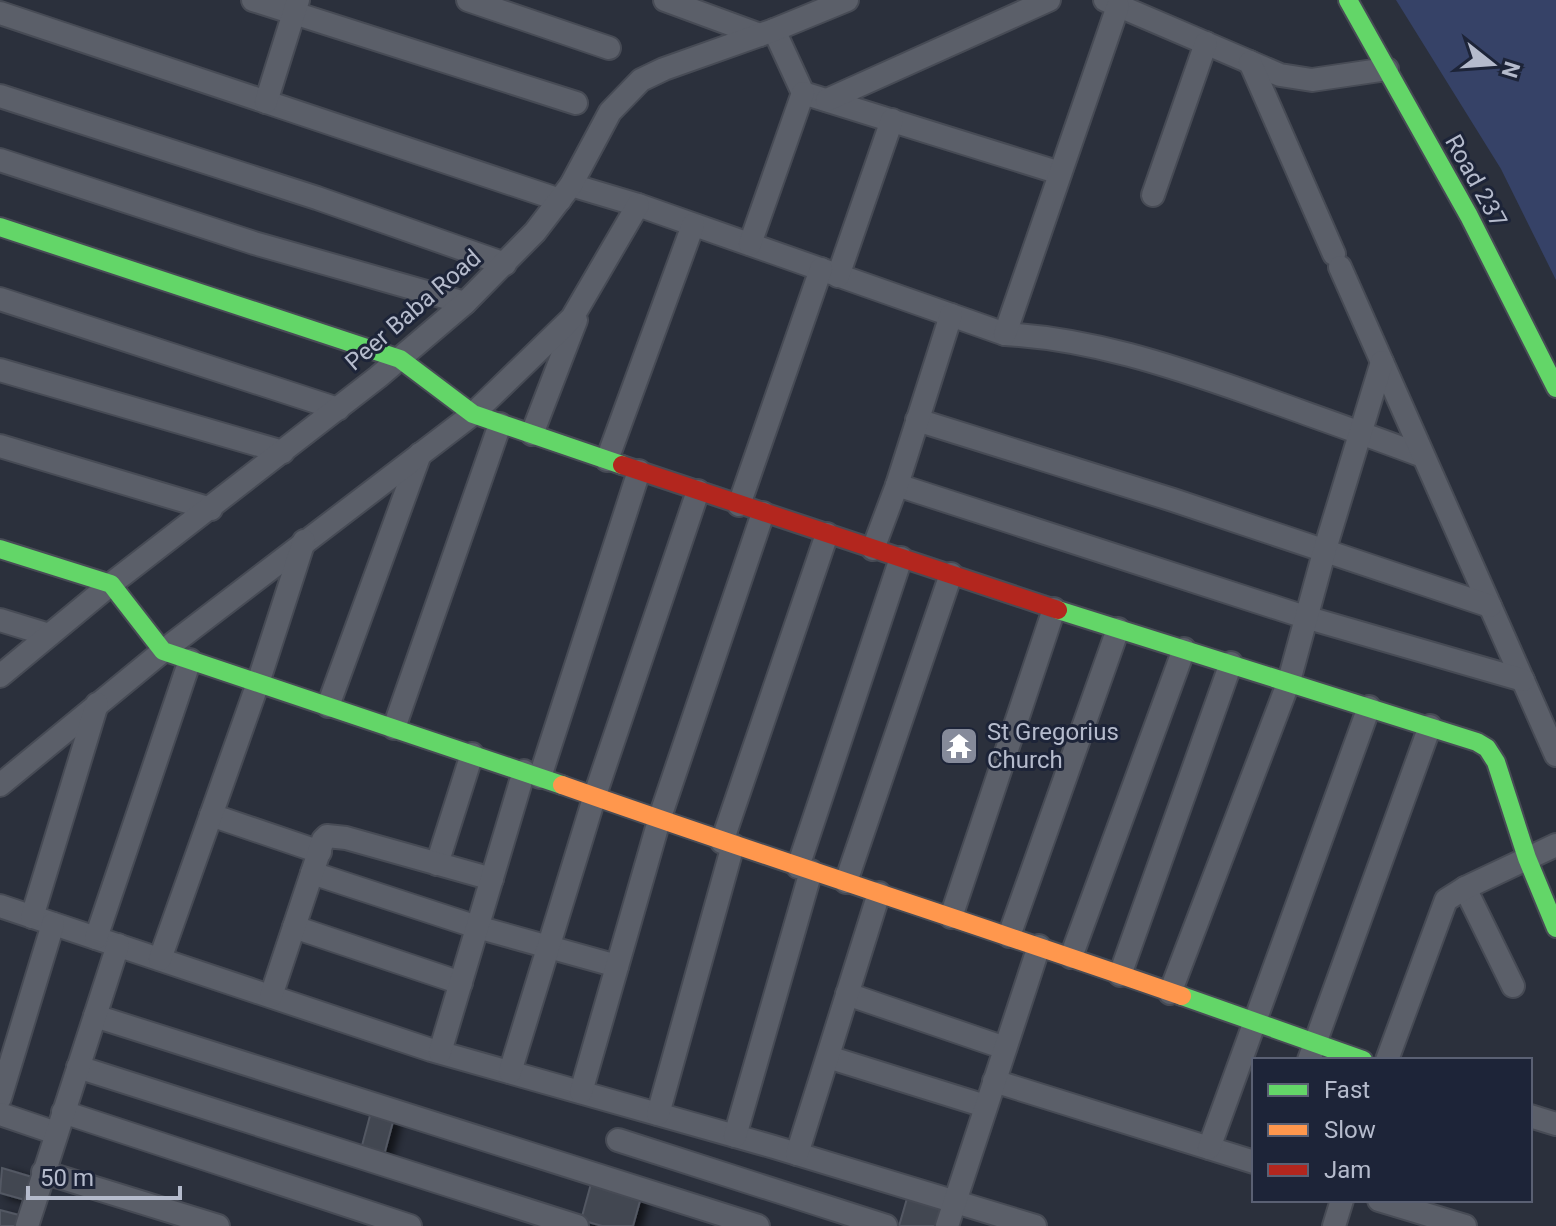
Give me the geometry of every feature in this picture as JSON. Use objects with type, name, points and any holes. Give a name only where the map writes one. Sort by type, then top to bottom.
[{"type":"street","points":[[253,0],[296,7],[576,103]]},
{"type":"street","points":[[468,0],[609,48]]},
{"type":"street","points":[[665,0],[767,33],[803,93],[1060,173]]},
{"type":"street","name":"Peer Baba Road","points":[[0,676],[111,584],[338,409],[465,303],[505,264],[566,192],[610,112],[641,80],[847,0]]},
{"type":"street","points":[[827,100],[1049,0]]},
{"type":"street","name":"Road 237","points":[[1348,0],[1469,216],[1556,388]]},
{"type":"street","points":[[1005,334],[1060,173],[1111,3],[1280,75],[1300,80],[1387,69]]},
{"type":"street","points":[[266,102],[296,7]]},
{"type":"street","points":[[12,11],[266,102],[566,192],[638,205],[1005,334],[1044,336],[1114,349],[1423,456]]},
{"type":"street","points":[[1153,195],[1206,43]]},
{"type":"street","points":[[1250,62],[1556,755]]},
{"type":"street","points":[[750,244],[803,93]]},
{"type":"street","points":[[0,96],[317,198],[505,264]]},
{"type":"street","points":[[739,505],[892,120]]},
{"type":"street","points":[[0,160],[254,243],[465,303]]},
{"type":"street","points":[[0,785],[163,651],[473,414],[572,318],[638,205]]},
{"type":"street","points":[[607,460],[693,225]]},
{"type":"street","points":[[0,227],[400,359],[473,414],[500,424],[1054,609],[1430,726],[1487,748],[1496,762],[1527,858],[1556,928]]},
{"type":"street","points":[[532,434],[585,296]]},
{"type":"street","points":[[0,299],[338,409]]},
{"type":"street","points":[[873,549],[897,485],[951,315]]},
{"type":"street","points":[[1170,993],[1289,681],[1305,617],[1382,362]]},
{"type":"street","points":[[0,370],[283,452]]},
{"type":"street","points":[[917,420],[1325,549],[1490,606]]},
{"type":"street","points":[[394,728],[500,424]]},
{"type":"street","points":[[0,446],[211,509]]},
{"type":"street","points":[[328,706],[420,454]]},
{"type":"street","points":[[440,1052],[492,879],[639,471]]},
{"type":"street","points":[[897,485],[1305,617],[1523,680]]},
{"type":"street","points":[[510,1072],[595,795],[698,491]]},
{"type":"street","points":[[581,1092],[660,817],[763,513]]},
{"type":"street","points":[[658,1114],[727,844],[827,534]]},
{"type":"street","points":[[160,959],[258,683],[304,541]]},
{"type":"street","points":[[0,549],[111,584],[163,651],[660,817],[727,844],[1071,957],[1254,1022],[1311,1052],[1350,1058]]},
{"type":"street","points":[[735,1136],[805,869],[901,558]]},
{"type":"street","points":[[846,882],[951,574]]},
{"type":"street","points":[[951,917],[1054,609]]},
{"type":"street","points":[[0,620],[49,635]]},
{"type":"street","points":[[1009,936],[1118,629]]},
{"type":"street","points":[[1071,957],[1184,649]]},
{"type":"street","points":[[96,938],[190,660]]},
{"type":"street","points":[[1120,975],[1231,663]]},
{"type":"street","points":[[0,1098],[97,703]]},
{"type":"street","points":[[1209,1148],[1369,707]]},
{"type":"street","points":[[1311,1052],[1430,726]]},
{"type":"street","points":[[437,864],[472,754]]},
{"type":"street","points":[[211,815],[320,852]]},
{"type":"street","points":[[271,996],[323,840],[332,835],[492,879]]},
{"type":"street","points":[[1388,1058],[1446,900],[1556,845]]},
{"type":"street","points":[[312,873],[477,927],[617,966]]},
{"type":"street","points":[[1465,888],[1513,986]]},
{"type":"street","points":[[797,1154],[879,893]]},
{"type":"street","points":[[1,909],[440,1052],[1035,1226]]},
{"type":"street","points":[[294,927],[461,983]]},
{"type":"street","points":[[27,1226],[118,945]]},
{"type":"street","points":[[947,1226],[1039,946]]},
{"type":"street","points":[[847,994],[1005,1048]]},
{"type":"street","points":[[95,1016],[758,1226]]},
{"type":"street","points":[[828,1057],[985,1106]]},
{"type":"street","points":[[78,1067],[577,1226]]},
{"type":"street","points":[[994,1081],[1252,1161]]},
{"type":"street","points":[[0,1114],[60,1122],[410,1226]]},
{"type":"street","points":[[1532,1117],[1556,1124]]},
{"type":"street","points":[[618,1140],[886,1226]]},
{"type":"street","points":[[43,1172],[218,1226]]},
{"type":"street","points":[[1334,1226],[1341,1202]]},
{"type":"street","points":[[1386,1202],[1465,1226]]},
{"type":"water","points":[[1396,0],[1556,0],[1556,280],[1501,169]]},
{"type":"building","points":[[371,1112],[394,1118],[383,1159],[360,1153]]},
{"type":"building","points":[[2,1168],[32,1177],[25,1200],[0,1193]]},
{"type":"building","points":[[592,1180],[642,1194],[633,1226],[602,1226],[581,1220]]},
{"type":"building","points":[[908,1195],[946,1206],[940,1226],[899,1226]]},
{"type":"building","points":[[0,1210],[19,1215],[16,1226],[0,1226]]},
{"type":"traffic: fast","points":[[1348,0],[1469,216],[1556,388]]},
{"type":"traffic: fast","points":[[0,227],[400,359],[473,414],[622,465]]},
{"type":"traffic: fast","points":[[0,549],[111,584],[163,651],[562,785]]},
{"type":"traffic: fast","points":[[1058,610],[1477,742],[1487,748],[1496,762],[1527,858],[1556,928]]},
{"type":"traffic: fast","points":[[1182,996],[1357,1058]]},
{"type":"traffic: slow","points":[[562,785],[1182,996]]},
{"type":"traffic: jam","points":[[622,465],[1058,610]]},
{"type":"place","name":"St Gregorius Church","points":[[959,746]]}]
